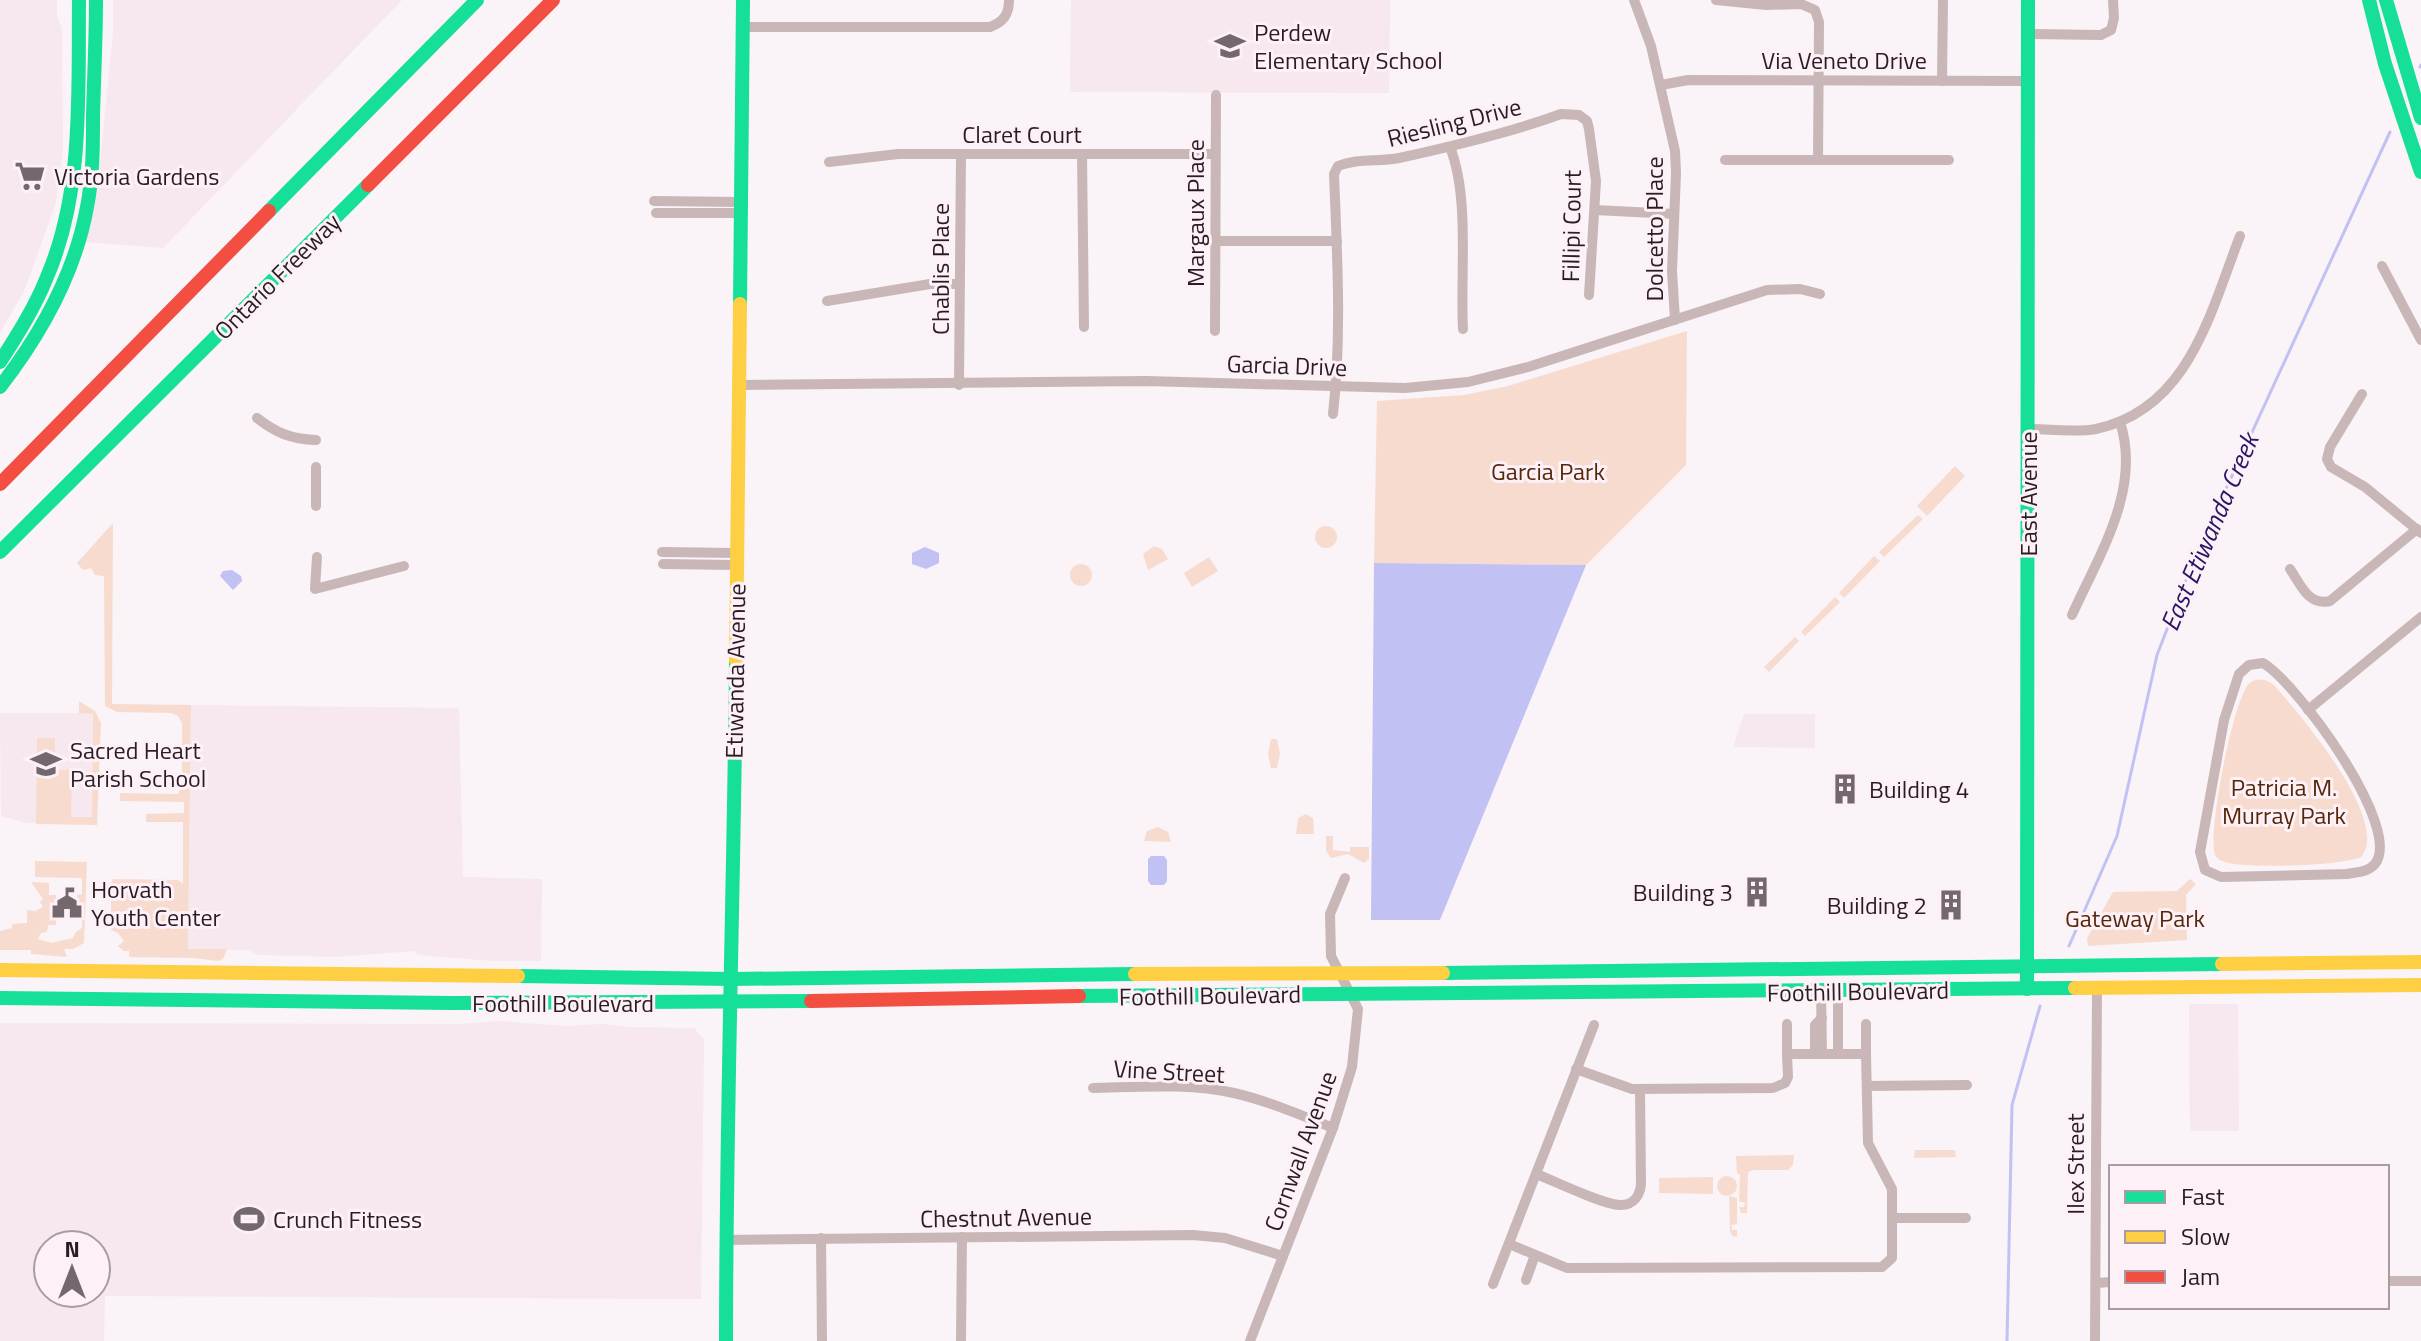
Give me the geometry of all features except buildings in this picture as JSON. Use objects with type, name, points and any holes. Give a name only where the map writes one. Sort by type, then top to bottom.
[{"type":"main road","points":[[0,362],[38,299],[64,229],[77,157],[79,0]]},
{"type":"main road","points":[[0,387],[22,360],[45,321],[71,266],[86,217],[93,144],[96,0]]},
{"type":"main road","points":[[1,482],[477,0]]},
{"type":"main road","name":"Ontario Freeway","points":[[0,552],[553,0]]},
{"type":"main road","name":"Etiwanda Avenue","points":[[726,1341],[743,0]]},
{"type":"main road","name":"East Avenue","points":[[2027,989],[2028,0]]},
{"type":"main road","points":[[2369,0],[2389,76],[2421,172]]},
{"type":"main road","points":[[2386,0],[2421,118]]},
{"type":"main road","points":[[45,321],[71,237],[64,229]]},
{"type":"main road","points":[[0,562],[21,531]]},
{"type":"main road","name":"Foothill Boulevard","points":[[0,970],[732,979],[2421,962]]},
{"type":"main road","name":"Foothill Boulevard","points":[[0,998],[732,1003],[979,997],[2421,985]]},
{"type":"street","points":[[743,27],[990,27],[1001,23],[1006,16],[1009,0]]},
{"type":"street","name":"Dolcetto Place","points":[[1634,0],[1651,46],[1675,151],[1672,271],[1675,320]]},
{"type":"street","points":[[1716,0],[1811,7],[1819,22],[1818,160]]},
{"type":"street","points":[[1942,81],[1943,0]]},
{"type":"street","points":[[2028,34],[2101,35],[2111,30],[2113,0]]},
{"type":"street","name":"Via Veneto Drive","points":[[1661,85],[1688,80],[2028,81]]},
{"type":"street","name":"Margaux Place","points":[[1215,331],[1216,95]]},
{"type":"street","name":"Riesling Drive","points":[[1337,241],[1334,174],[1338,166],[1394,159],[1450,147],[1561,114],[1579,115]]},
{"type":"street","name":"Fillipi Court","points":[[1579,115],[1587,121],[1596,181],[1589,295]]},
{"type":"street","points":[[1450,147],[1457,164],[1461,195],[1463,329]]},
{"type":"street","name":"Claret Court","points":[[829,162],[898,154],[1215,154]]},
{"type":"street","name":"Chablis Place","points":[[959,385],[961,154]]},
{"type":"street","points":[[1082,154],[1084,327]]},
{"type":"street","points":[[1725,160],[1949,160]]},
{"type":"street","points":[[655,207],[741,207]]},
{"type":"street","points":[[1595,210],[1674,214]]},
{"type":"street","points":[[2028,429],[2092,430],[2120,422],[2156,400],[2180,376],[2200,339],[2240,236]]},
{"type":"street","points":[[1215,241],[1337,241],[1333,414]]},
{"type":"street","points":[[2382,266],[2421,340]]},
{"type":"street","points":[[827,301],[930,284],[960,284]]},
{"type":"street","name":"Garcia Drive","points":[[738,385],[1146,381],[1405,388],[1468,382],[1528,367],[1767,290],[1800,289],[1820,294]]},
{"type":"street","points":[[2290,569],[2311,599],[2319,603],[2330,601],[2419,531],[2365,487],[2331,467],[2327,459],[2330,447],[2362,394]]},
{"type":"street","points":[[257,418],[275,432],[288,437],[316,440]]},
{"type":"street","points":[[2072,615],[2124,495],[2127,467],[2120,422]]},
{"type":"street","points":[[316,467],[316,506]]},
{"type":"street","points":[[317,557],[315,589],[404,566]]},
{"type":"street","points":[[663,558],[736,559]]},
{"type":"street","points":[[2308,710],[2421,617]]},
{"type":"street","points":[[2263,663],[2273,668],[2308,710],[2336,745],[2371,809],[2380,841],[2375,864],[2367,870],[2347,874],[2221,877],[2205,870],[2200,852],[2224,720],[2239,674],[2249,665],[2263,663]]},
{"type":"street","name":"Cornwall Avenue","points":[[1250,1341],[1333,1128],[1354,1055],[1358,1009],[1331,956],[1330,914],[1345,878]]},
{"type":"street","name":"Ilex Street","points":[[2095,1341],[2097,987]]},
{"type":"street","points":[[1818,1054],[1821,991]]},
{"type":"street","points":[[1838,991],[1838,1054]]},
{"type":"street","points":[[1576,1069],[1632,1089],[1781,1086],[1788,1077],[1787,1024]]},
{"type":"street","points":[[1509,1244],[1567,1268],[1882,1267],[1892,1258],[1892,1189],[1868,1143],[1866,1024]]},
{"type":"street","points":[[1493,1284],[1594,1025]]},
{"type":"street","points":[[1787,1054],[1866,1054]]},
{"type":"street","points":[[1867,1086],[1967,1085]]},
{"type":"street","name":"Vine Street","points":[[1093,1088],[1173,1087],[1232,1093],[1275,1105],[1333,1128]]},
{"type":"street","points":[[1536,1174],[1612,1204],[1630,1204],[1638,1197],[1641,1184],[1640,1089]]},
{"type":"street","points":[[1892,1218],[1966,1218]]},
{"type":"street","name":"Chestnut Avenue","points":[[726,1240],[1204,1235],[1255,1245],[1283,1256]]},
{"type":"street","points":[[961,1341],[962,1237]]},
{"type":"street","points":[[821,1238],[822,1341]]},
{"type":"street","points":[[1526,1280],[1535,1255]]},
{"type":"street","points":[[2389,1281],[2421,1281]]},
{"type":"street","points":[[2096,1283],[2109,1282]]},
{"type":"shaded area","name":"Victoria Gardens","points":[[0,0],[57,0],[57,17],[62,28],[63,150],[56,202],[25,289],[0,333]]},
{"type":"shaded area","points":[[113,0],[402,0],[163,248],[86,242],[97,192],[113,34]]},
{"type":"shaded area","name":"Perdew Elementary School","points":[[1071,0],[1390,0],[1389,93],[1070,92]]},
{"type":"shaded area","points":[[191,705],[459,708],[463,877],[542,879],[541,961],[492,961],[418,955],[414,951],[337,957],[258,955],[248,950],[188,950]]},
{"type":"shaded area","name":"Sacred Heart Parish School","points":[[0,713],[93,713],[92,818],[73,822],[26,823],[1,816]]},
{"type":"shaded area","points":[[1744,714],[1815,714],[1815,748],[1733,747]]},
{"type":"shaded area","points":[[2189,1004],[2238,1004],[2239,1131],[2190,1131]]},
{"type":"shaded area","points":[[499,1021],[565,1026],[602,1024],[694,1028],[704,1039],[701,1299],[112,1296],[112,1229],[32,1229],[32,1309],[105,1309],[104,1341],[0,1341],[0,1023],[459,1024]]},
{"type":"green space","name":"Garcia Park","points":[[1687,331],[1686,465],[1586,565],[1374,563],[1377,401],[1464,395],[1508,386]]},
{"type":"green space","points":[[1955,466],[1965,476],[1927,516],[1917,506]]},
{"type":"green space","points":[[1918,515],[1923,519],[1884,557],[1879,552]]},
{"type":"green space","points":[[113,523],[112,704],[191,705],[188,949],[227,949],[223,959],[218,961],[129,957],[129,951],[118,946],[124,941],[111,930],[113,879],[178,880],[183,884],[183,822],[146,822],[146,814],[184,813],[184,802],[120,801],[120,793],[178,794],[182,784],[182,723],[178,716],[171,713],[117,712],[105,706],[104,576],[95,575],[91,568],[83,570],[77,563]]},
{"type":"green space","points":[[1326,526],[1337,537],[1326,548],[1315,537]]},
{"type":"green space","points":[[1154,546],[1162,549],[1168,559],[1148,570],[1143,554]]},
{"type":"green space","points":[[1874,556],[1880,561],[1844,598],[1839,593]]},
{"type":"green space","points":[[1209,557],[1218,571],[1192,587],[1184,573]]},
{"type":"green space","points":[[1081,564],[1089,567],[1092,575],[1089,583],[1081,586],[1073,583],[1070,575],[1073,567]]},
{"type":"green space","points":[[1835,597],[1840,602],[1805,636],[1801,632]]},
{"type":"green space","points":[[1795,637],[1799,641],[1769,672],[1764,667]]},
{"type":"green space","name":"Patricia M. Murray Park","points":[[2256,680],[2273,684],[2320,741],[2353,794],[2364,819],[2367,840],[2361,857],[2334,863],[2272,866],[2236,864],[2221,861],[2215,855],[2218,796],[2235,716],[2248,685]]},
{"type":"green space","points":[[79,701],[95,711],[101,723],[97,825],[36,824],[37,738],[55,738],[55,770],[72,770],[71,817],[92,817],[93,714],[79,713]]},
{"type":"green space","points":[[1271,739],[1277,739],[1280,754],[1277,768],[1271,768],[1268,754]]},
{"type":"green space","points":[[1306,814],[1313,818],[1314,834],[1296,834],[1298,818]]},
{"type":"green space","points":[[1158,827],[1168,832],[1171,842],[1144,841],[1147,831]]},
{"type":"green space","points":[[1326,836],[1333,836],[1333,850],[1350,852],[1350,847],[1369,847],[1369,859],[1364,863],[1348,854],[1331,858],[1326,851]]},
{"type":"green space","points":[[35,861],[87,862],[84,943],[73,949],[64,949],[67,957],[31,954],[31,950],[0,950],[0,931],[12,928],[12,924],[27,923],[27,910],[35,911],[43,907],[40,902],[43,899],[31,882],[49,883],[49,895],[56,895],[56,925],[48,925],[47,932],[41,933],[38,939],[51,943],[73,938],[82,928],[82,911],[77,911],[77,895],[82,894],[82,878],[35,877]]},
{"type":"green space","name":"Gateway Park","points":[[2190,879],[2196,884],[2186,895],[2187,940],[2088,946],[2087,938],[2113,892],[2177,891]]},
{"type":"green space","points":[[1915,1150],[1955,1150],[1956,1157],[1914,1158]]},
{"type":"green space","points":[[1794,1155],[1793,1165],[1788,1170],[1748,1172],[1747,1213],[1741,1213],[1739,1207],[1744,1207],[1745,1203],[1739,1201],[1740,1175],[1737,1173],[1736,1156]]},
{"type":"green space","points":[[1727,1176],[1734,1179],[1737,1186],[1734,1193],[1727,1196],[1720,1193],[1717,1186],[1720,1179]]},
{"type":"green space","points":[[1713,1177],[1713,1194],[1659,1193],[1659,1178]]},
{"type":"green space","points":[[1729,1196],[1737,1198],[1737,1224],[1731,1225],[1732,1230],[1737,1230],[1737,1237],[1732,1236],[1730,1231]]},
{"type":"water","points":[[925,547],[939,553],[939,563],[926,569],[912,564],[912,553]]},
{"type":"water","points":[[1374,563],[1586,565],[1440,920],[1371,920]]},
{"type":"water","points":[[232,570],[241,576],[242,581],[233,590],[220,576],[223,571]]},
{"type":"water","points":[[1164,856],[1167,860],[1167,881],[1164,885],[1151,885],[1148,881],[1148,859]]},
{"type":"waterway","name":"East Etiwanda Creek","points":[[2069,946],[2117,836],[2157,655],[2197,552],[2390,132]]},
{"type":"waterway","name":"East Etiwanda Creek","points":[[2007,1341],[2012,1105],[2040,1006]]},
{"type":"traffic: fast","points":[[0,362],[42,288],[59,244],[67,210],[76,141],[79,0]]},
{"type":"traffic: fast","points":[[0,387],[29,346],[54,302],[81,232],[92,162],[96,0]]},
{"type":"traffic: fast","points":[[269,211],[477,0]]},
{"type":"traffic: fast","points":[[740,304],[743,0]]},
{"type":"traffic: fast","points":[[2027,989],[2028,0]]},
{"type":"traffic: fast","points":[[2369,0],[2385,64],[2421,172]]},
{"type":"traffic: fast","points":[[2386,0],[2421,118]]},
{"type":"traffic: fast","points":[[0,552],[368,185]]},
{"type":"traffic: fast","points":[[726,1341],[736,660]]},
{"type":"traffic: fast","points":[[1443,973],[2222,964]]},
{"type":"traffic: fast","points":[[518,976],[732,979],[1135,974]]},
{"type":"traffic: fast","points":[[1079,996],[2075,988]]},
{"type":"traffic: fast","points":[[0,998],[451,1003],[811,1001]]},
{"type":"traffic: slow","points":[[736,660],[740,304]]},
{"type":"traffic: slow","points":[[2222,964],[2421,962]]},
{"type":"traffic: slow","points":[[0,970],[518,976]]},
{"type":"traffic: slow","points":[[1135,974],[1443,973]]},
{"type":"traffic: slow","points":[[2075,988],[2421,985]]},
{"type":"traffic: jam","points":[[368,185],[553,0]]},
{"type":"traffic: jam","points":[[0,484],[269,211]]},
{"type":"traffic: jam","points":[[811,1001],[1079,996]]},
{"type":"place","name":"Perdew Elementary School","points":[[1230,46]]},
{"type":"place","name":"Victoria Gardens","points":[[30,176]]},
{"type":"place","name":"Sacred Heart Parish School","points":[[46,764]]},
{"type":"place","name":"Building 4","points":[[1845,789]]},
{"type":"place","name":"Building 3","points":[[1757,892]]},
{"type":"place","name":"Horvath Youth Center","points":[[67,903]]},
{"type":"place","name":"Building 2","points":[[1951,905]]},
{"type":"place","name":"Crunch Fitness","points":[[249,1219]]}]
